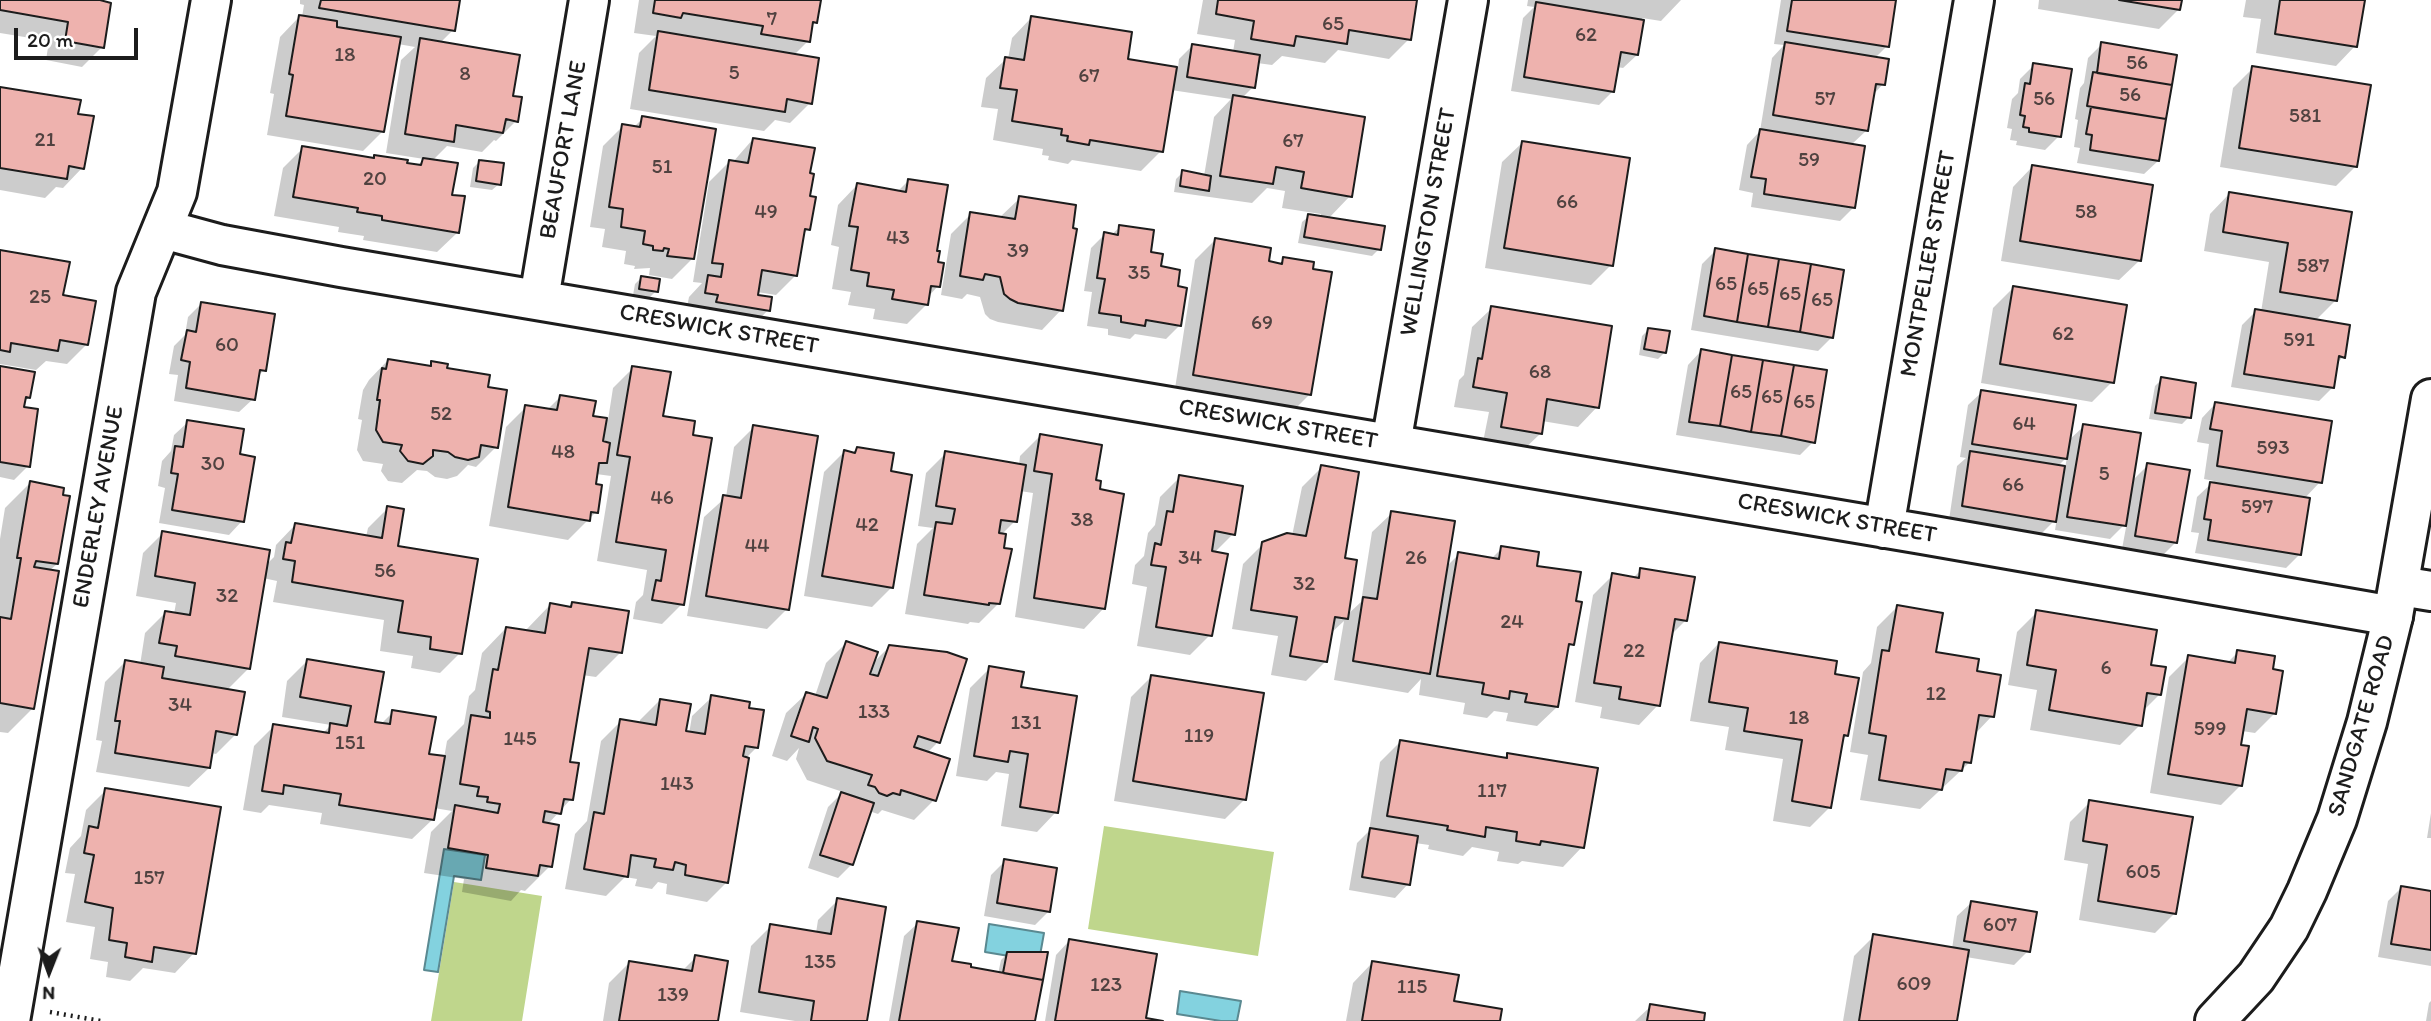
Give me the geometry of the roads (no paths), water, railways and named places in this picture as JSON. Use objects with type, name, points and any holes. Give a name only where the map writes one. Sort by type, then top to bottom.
[{"type":"main road","name":"ENDERLEY AVENUE","points":[[26,1016],[136,292],[163,229],[180,179],[211,0]]},
{"type":"main road","name":"BEAUFORT LANE","points":[[538,299],[589,0]]},
{"type":"main road","name":"WELLINGTON STREET","points":[[1391,444],[1468,0]]},
{"type":"main road","name":"MONTPELIER STREET","points":[[1884,528],[1974,0]]},
{"type":"main road","name":"CRESWICK STREET","points":[[163,229],[222,245],[1884,528],[2408,598]]},
{"type":"main road","name":"SANDGATE ROAD","points":[[2214,1021],[2256,977],[2289,928],[2337,819],[2408,598],[2431,399]]},
{"type":"water","points":[[444,849],[485,855],[481,880],[454,876],[438,972],[424,970]]},
{"type":"water","points":[[989,924],[1044,933],[1039,961],[985,952]]},
{"type":"water","points":[[1180,991],[1241,1001],[1237,1021],[1177,1014]]}]
